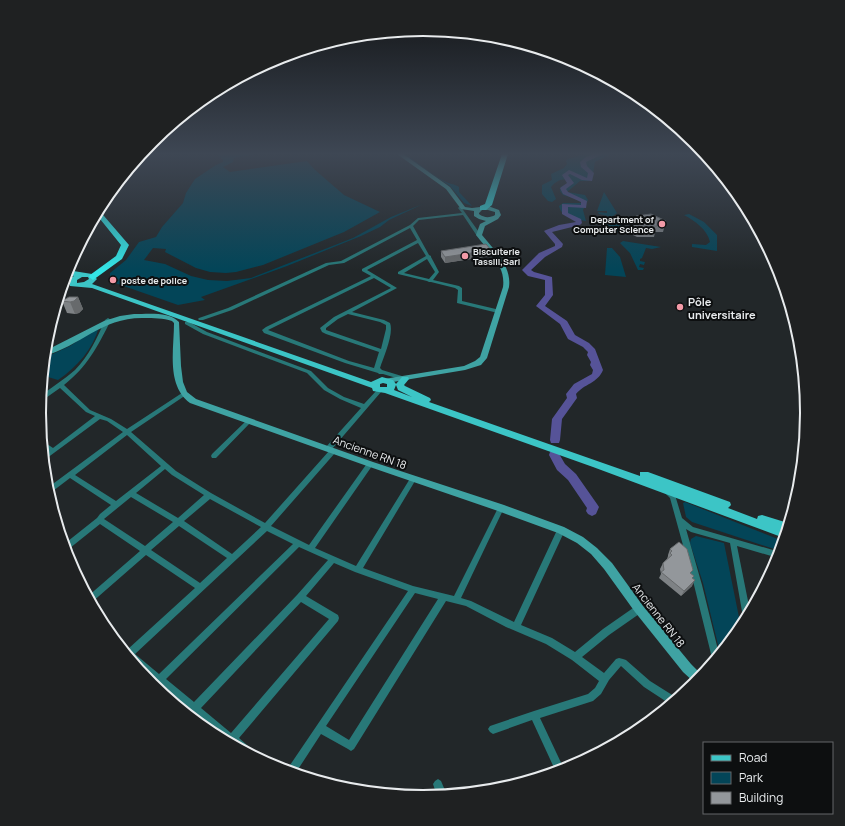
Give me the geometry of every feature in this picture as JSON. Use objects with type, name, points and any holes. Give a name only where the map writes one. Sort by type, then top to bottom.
[{"type":"highway","points":[[482,209],[488,205],[492,193]]},
{"type":"highway","points":[[496,214],[493,206],[497,193]]},
{"type":"highway","points":[[93,278],[119,257],[125,245],[101,216]]},
{"type":"highway","points":[[83,275],[108,262],[119,249],[117,240],[98,220]]},
{"type":"main road","points":[[449,193],[460,208],[477,216],[485,219],[496,214]]},
{"type":"main road","points":[[451,193],[463,208],[472,210],[482,209],[496,214]]},
{"type":"main road","points":[[482,209],[476,212],[482,225]]},
{"type":"main road","points":[[383,384],[465,368],[478,363],[483,358],[506,287],[506,274],[498,258],[479,235],[482,225],[496,214]]},
{"type":"main road","points":[[73,273],[90,275],[107,287],[200,321]]},
{"type":"main road","points":[[83,275],[74,278],[72,282],[74,284],[93,286],[200,321],[782,525]]},
{"type":"main road","points":[[83,285],[90,282],[93,278]]},
{"type":"main road","points":[[51,351],[108,320],[128,316],[143,315],[187,323],[211,320],[780,532]]},
{"type":"main road","points":[[176,322],[179,378],[184,394]]},
{"type":"main road","points":[[403,379],[400,384],[401,388],[427,400]]},
{"type":"main road","name":"Ancienne RN 18","points":[[184,394],[193,401],[413,479],[501,508],[561,530],[580,540],[594,551],[608,566],[639,609],[694,675]]},
{"type":"street","points":[[460,208],[479,235]]},
{"type":"street","points":[[211,320],[328,264],[342,262],[411,226],[418,219],[465,214]]},
{"type":"street","points":[[411,226],[437,272],[429,281]]},
{"type":"street","points":[[383,352],[324,331],[323,328],[326,324],[347,312],[395,288],[364,270],[419,241]]},
{"type":"street","points":[[429,256],[400,273],[457,287],[461,292],[459,302],[498,311]]},
{"type":"street","points":[[374,276],[265,330],[383,384],[403,379]]},
{"type":"street","points":[[347,312],[388,324],[389,329],[377,368],[383,384]]},
{"type":"street","points":[[46,396],[60,386],[87,360],[108,320]]},
{"type":"street","points":[[187,323],[205,333],[309,372],[326,389],[365,408]]},
{"type":"street","points":[[128,649],[201,588],[266,527],[331,450],[383,384]]},
{"type":"street","points":[[60,386],[88,411],[100,416],[127,432],[174,473],[209,495],[266,527],[310,549],[358,570],[413,589],[457,600],[485,611],[516,627],[549,641],[575,656],[604,679]]},
{"type":"street","points":[[53,487],[127,432],[184,394]]},
{"type":"street","points":[[48,454],[100,416]]},
{"type":"street","points":[[214,456],[249,421]]},
{"type":"street","points":[[47,448],[52,451]]},
{"type":"street","points":[[310,549],[370,464]]},
{"type":"street","points":[[69,543],[100,520],[102,516],[165,466]]},
{"type":"street","points":[[70,475],[116,505]]},
{"type":"street","points":[[358,570],[413,479]]},
{"type":"street","points":[[661,488],[670,494],[676,507],[698,585],[714,652]]},
{"type":"street","points":[[131,493],[179,522],[233,558]]},
{"type":"street","points":[[93,596],[209,495]]},
{"type":"street","points":[[676,507],[676,501],[680,498],[686,497]]},
{"type":"street","points":[[457,600],[501,508]]},
{"type":"street","points":[[679,519],[691,529],[772,553]]},
{"type":"street","points":[[100,520],[201,588]]},
{"type":"street","points":[[516,627],[561,530]]},
{"type":"street","points":[[733,542],[745,608]]},
{"type":"street","points":[[159,680],[298,543]]},
{"type":"street","points":[[194,709],[300,597],[333,559]]},
{"type":"street","points":[[293,767],[413,589]]},
{"type":"street","points":[[233,738],[335,618],[300,597]]},
{"type":"street","points":[[320,728],[351,746],[444,597]]},
{"type":"street","points":[[575,656],[639,609]]},
{"type":"street","points":[[493,729],[590,698],[597,694],[604,679],[619,662],[623,663],[647,684],[669,698]]},
{"type":"street","points":[[146,669],[225,733]]},
{"type":"street","points":[[534,715],[557,765]]},
{"type":"street","points":[[438,784],[440,789]]},
{"type":"green space","points":[[186,193],[341,193],[380,212],[344,232],[263,265],[236,272],[210,272],[196,268],[165,252],[166,249],[153,248],[144,260],[165,264],[191,276],[208,280],[227,281],[251,278],[353,238],[391,217],[423,204],[389,220],[380,227],[361,236],[287,266],[201,297],[205,300],[178,305],[115,283],[119,280],[110,276],[110,273],[126,260],[139,242],[156,237],[162,227],[183,203]]},
{"type":"green space","points":[[455,193],[460,193],[472,206],[464,203]]},
{"type":"green space","points":[[542,193],[553,193],[556,199],[552,202],[548,201]]},
{"type":"green space","points":[[561,193],[585,195],[588,200],[583,210],[586,221],[573,219],[563,214],[559,206],[563,203],[581,203],[580,200],[563,195]]},
{"type":"green space","points":[[604,193],[617,213],[601,222],[600,218],[607,218],[608,216],[599,214],[598,212],[607,213],[607,211],[597,211]]},
{"type":"green space","points":[[618,214],[623,225],[620,231],[613,234],[602,223],[610,221]]},
{"type":"green space","points":[[689,214],[704,222],[717,235],[717,251],[692,247],[692,244],[706,245],[710,242],[703,229],[684,215]]},
{"type":"green space","points":[[623,241],[661,247],[652,249],[646,248],[642,258],[640,259],[640,261],[645,262],[644,265],[640,264],[639,267],[644,268],[643,270],[638,270],[630,253],[620,243]]},
{"type":"green space","points":[[607,248],[612,248],[620,257],[626,277],[605,275]]},
{"type":"green space","points":[[99,327],[93,343],[72,369],[58,380],[47,377],[50,355],[70,346]]},
{"type":"green space","points":[[685,502],[777,539],[774,549],[692,522],[686,517],[683,503]]},
{"type":"green space","points":[[696,536],[724,543],[739,617],[719,647],[703,583],[690,543],[691,539]]},
{"type":"building","points":[[651,214],[666,221],[657,221],[657,226],[639,226],[636,224],[636,216]]},
{"type":"building","points":[[486,244],[491,250],[445,257],[441,251]]},
{"type":"building","points":[[69,297],[78,297],[74,301],[70,302],[63,300]]},
{"type":"building","points":[[679,542],[687,549],[693,570],[690,573],[694,576],[692,578],[695,580],[684,591],[661,572],[664,570],[663,563],[672,555],[670,553],[672,551],[670,549]]},
{"type":"waterway","points":[[565,193],[584,201],[584,207],[564,205],[565,214],[579,220],[579,223]]},
{"type":"waterway","points":[[555,440],[557,419],[572,398],[571,394],[577,386],[596,376],[598,370],[595,365],[596,362],[592,355],[592,351],[586,345],[571,337],[564,323],[540,306],[546,301],[549,295],[549,279],[531,274],[526,270],[542,255],[558,247],[559,244],[548,231],[559,227],[578,224]]},
{"type":"waterway","points":[[554,455],[561,467],[572,477],[593,507],[592,511]]},
{"type":"place","name":"Department of Computer Science","points":[[662,224]]},
{"type":"place","name":"Biscuiterie Tassili,Sarl","points":[[465,256]]},
{"type":"place","name":"poste de police","points":[[113,280]]},
{"type":"place","name":"Pôle universitaire","points":[[680,307]]}]
